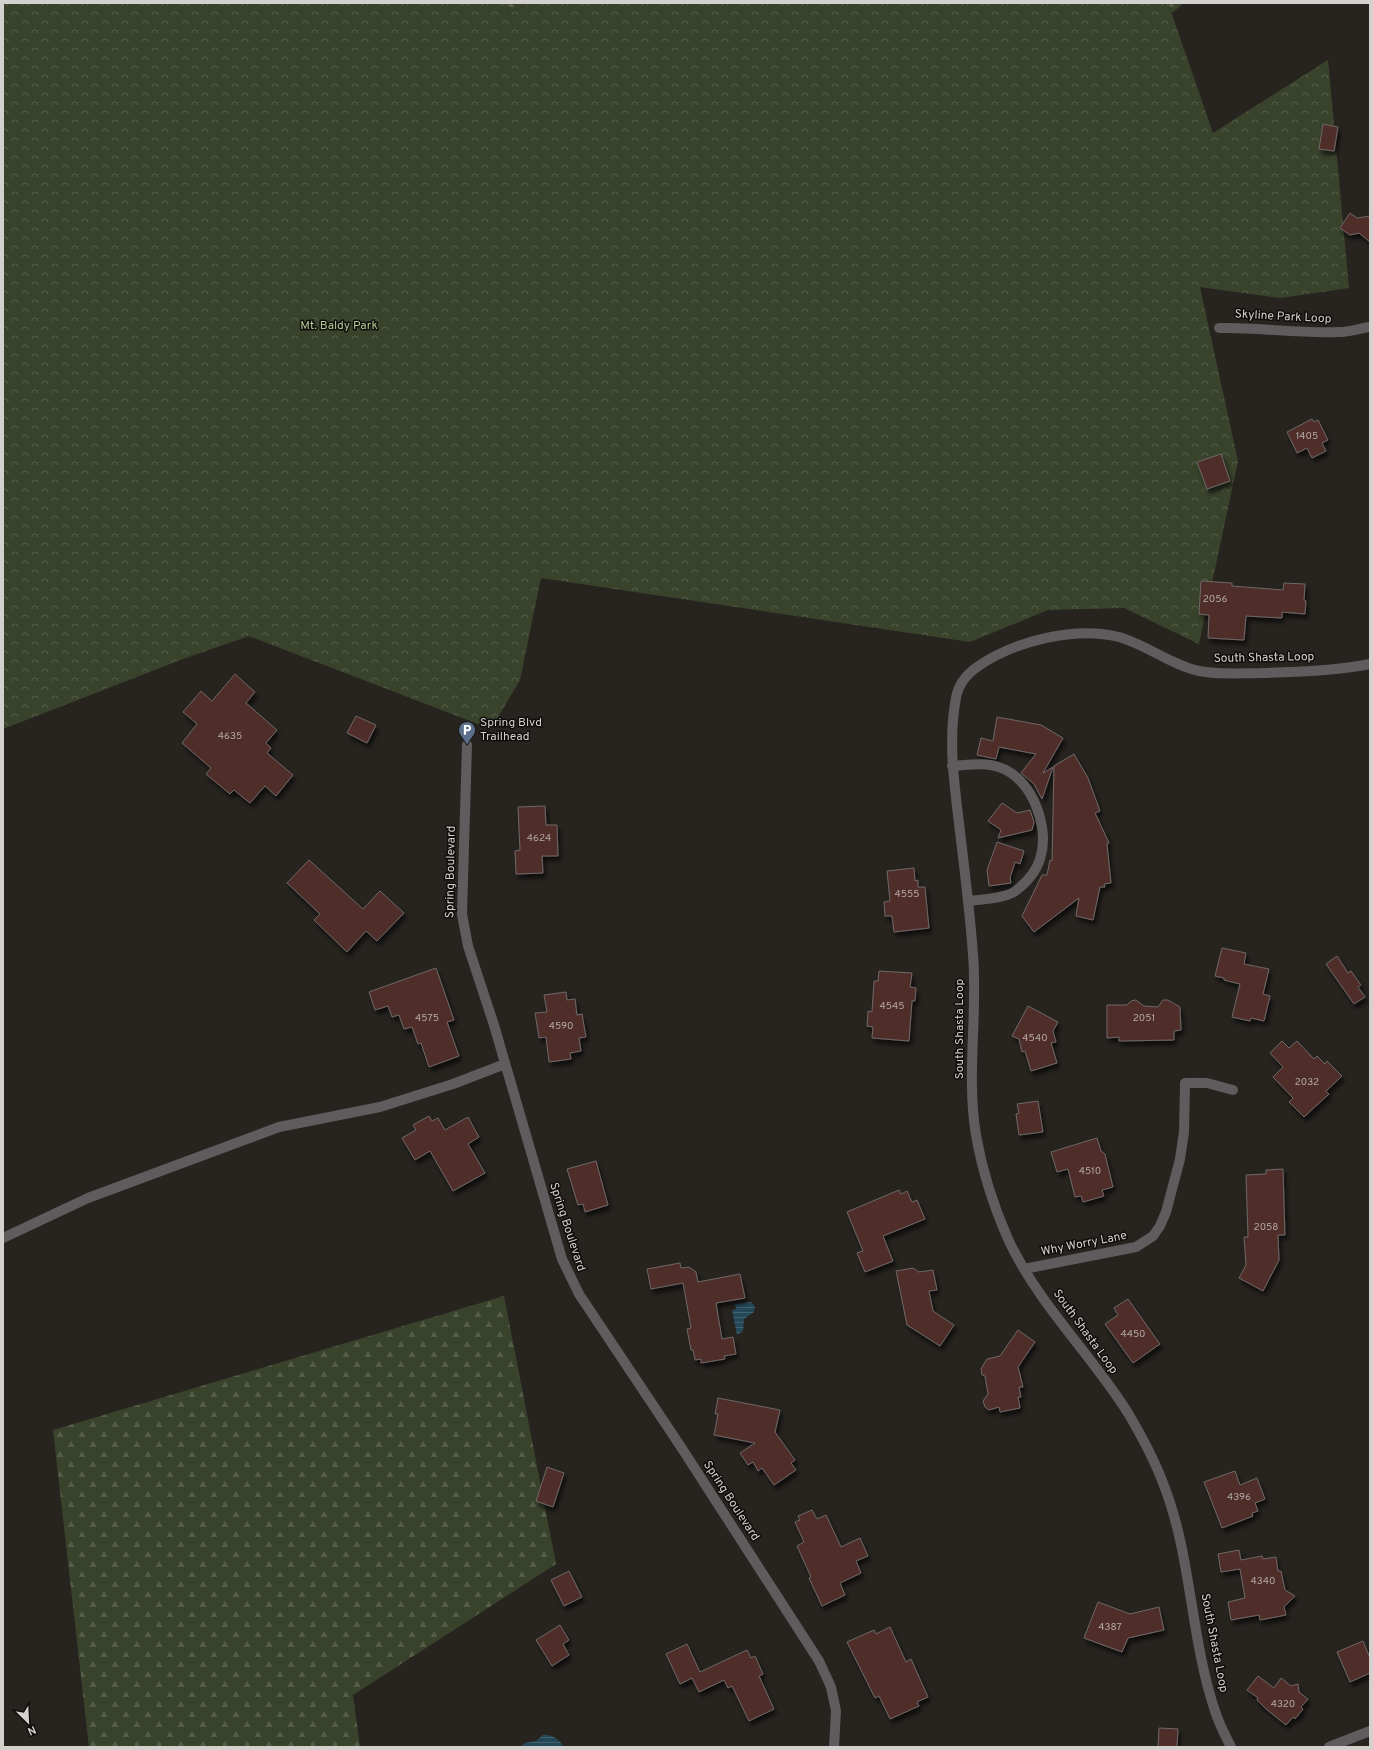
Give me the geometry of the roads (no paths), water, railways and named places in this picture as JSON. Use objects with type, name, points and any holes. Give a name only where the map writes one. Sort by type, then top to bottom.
[{"type":"street","name":"Skyline Park Loop","points":[[1218,328],[1244,327],[1292,332],[1341,332],[1370,327]]},
{"type":"street","name":"South Shasta Loop","points":[[1231,1747],[1216,1715],[1207,1682],[1180,1537],[1163,1481],[1127,1411],[1041,1296],[1009,1242],[996,1208],[980,1156],[973,1114],[972,1063],[974,960],[969,901],[952,766],[955,701],[958,690],[964,679],[974,669],[996,656],[1023,645],[1058,636],[1092,634],[1120,638],[1150,650],[1183,666],[1198,671],[1222,674],[1310,671],[1370,664]]},
{"type":"street","name":"Spring Boulevard","points":[[467,745],[462,914],[467,941],[505,1064],[562,1260],[579,1294],[681,1446],[819,1661],[831,1687],[836,1711],[834,1747]]},
{"type":"street","points":[[952,766],[974,764],[991,765],[1011,773],[1026,788],[1038,809],[1043,835],[1040,859],[1030,878],[1013,892],[995,898],[969,901]]},
{"type":"street","points":[[3,1238],[88,1198],[279,1127],[380,1107],[445,1087],[505,1064]]},
{"type":"street","name":"Why Worry Lane","points":[[1024,1268],[1136,1247],[1153,1236],[1160,1226],[1166,1212],[1180,1159],[1184,1132],[1185,1083],[1207,1083],[1233,1090]]},
{"type":"street","points":[[1329,1747],[1370,1731]]},
{"type":"water","points":[[751,1302],[755,1307],[754,1312],[744,1319],[743,1331],[737,1335],[732,1310],[736,1309],[735,1304]]},
{"type":"water","points":[[543,1735],[556,1738],[562,1744],[562,1747],[520,1747],[525,1743],[536,1741]]},
{"type":"place","name":"Spring Blvd Trailhead","points":[[467,745]]},
{"type":"park label","name":"Mt. Baldy Park","points":[[339,326]]}]
